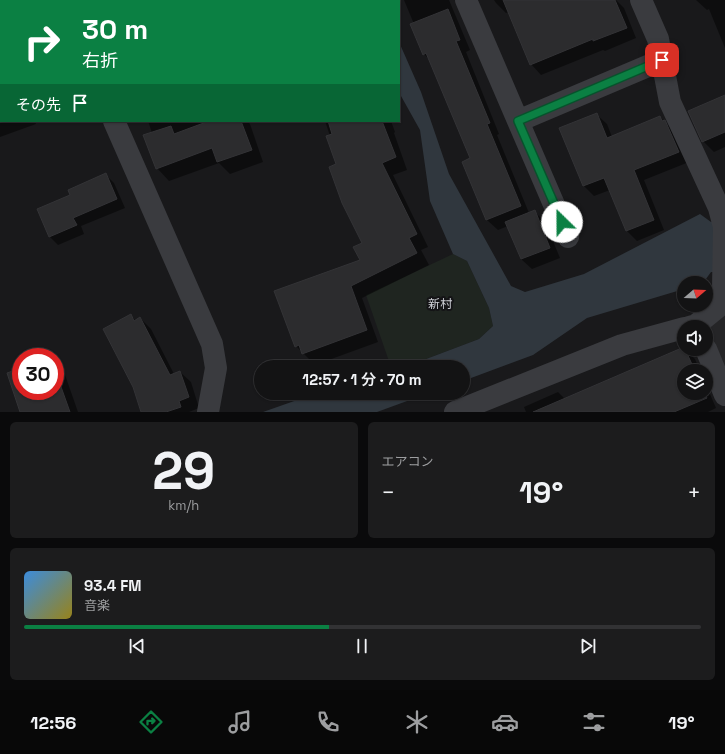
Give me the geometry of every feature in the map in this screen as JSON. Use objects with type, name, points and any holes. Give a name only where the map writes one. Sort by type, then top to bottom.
[{"type":"street","points":[[466,0],[568,236]]},
{"type":"street","points":[[641,0],[658,39],[670,102],[719,208],[724,227],[723,290],[718,307],[701,320]]},
{"type":"street","points":[[518,121],[662,60]]},
{"type":"street","points":[[114,122],[212,344],[216,368],[208,412]]},
{"type":"street","points":[[454,412],[486,406],[622,345],[677,331]]},
{"type":"street","points":[[709,356],[725,395]]},
{"type":"shaded area","points":[[400,44],[421,92],[449,174],[511,286],[525,292],[584,274],[700,214],[711,222],[725,221],[725,272],[711,272],[708,276],[677,276],[677,291],[587,318],[533,355],[470,378],[470,360],[424,360],[479,339],[493,326],[489,308],[467,261],[453,254],[430,201],[420,130],[400,94]]},
{"type":"shaded area","points":[[453,254],[467,261],[489,308],[493,326],[479,339],[424,360],[389,360],[366,295]]},
{"type":"shaded area","points":[[725,307],[725,374],[713,344],[713,322]]},
{"type":"shaded area","points":[[297,400],[410,400],[377,412],[263,412]]},
{"type":"building","points":[[503,0],[615,0],[627,28],[593,41],[593,39],[530,65]]},
{"type":"building","points":[[448,9],[460,40],[456,41],[490,123],[487,124],[521,206],[486,220],[462,162],[470,158],[426,53],[423,55],[410,24]]},
{"type":"building","points":[[725,95],[725,132],[702,142],[688,111]]},
{"type":"building","points":[[597,113],[607,138],[660,116],[662,121],[665,120],[679,152],[634,170],[654,220],[626,231],[604,178],[583,186],[559,128]]},
{"type":"building","points":[[206,122],[241,122],[252,150],[217,162],[212,148],[156,169],[143,135],[171,126],[174,134]]},
{"type":"building","points":[[328,122],[382,122],[396,157],[382,163],[417,234],[409,238],[417,253],[351,286],[367,330],[302,354],[299,345],[295,347],[274,291],[360,260],[353,247],[362,243],[342,203],[329,167],[336,164],[326,136],[332,134]]},
{"type":"building","points":[[106,173],[117,199],[73,218],[77,225],[49,237],[37,209],[70,195],[68,190]]},
{"type":"building","points":[[535,210],[550,248],[521,259],[505,222]]},
{"type":"building","points":[[131,314],[134,321],[140,317],[170,375],[180,371],[189,397],[179,401],[181,407],[166,412],[141,412],[133,387],[103,329]]},
{"type":"building","points":[[677,350],[677,356],[688,356],[692,364],[677,364],[677,400],[702,400],[674,412],[533,412]]},
{"type":"building","points":[[12,371],[12,388],[7,373]]},
{"type":"building","points":[[64,395],[70,412],[20,412],[16,400],[64,400]]},
{"type":"district","name":"新村","points":[[440,304]]},
{"type":"route","points":[[562,222],[518,121],[662,60]]}]
